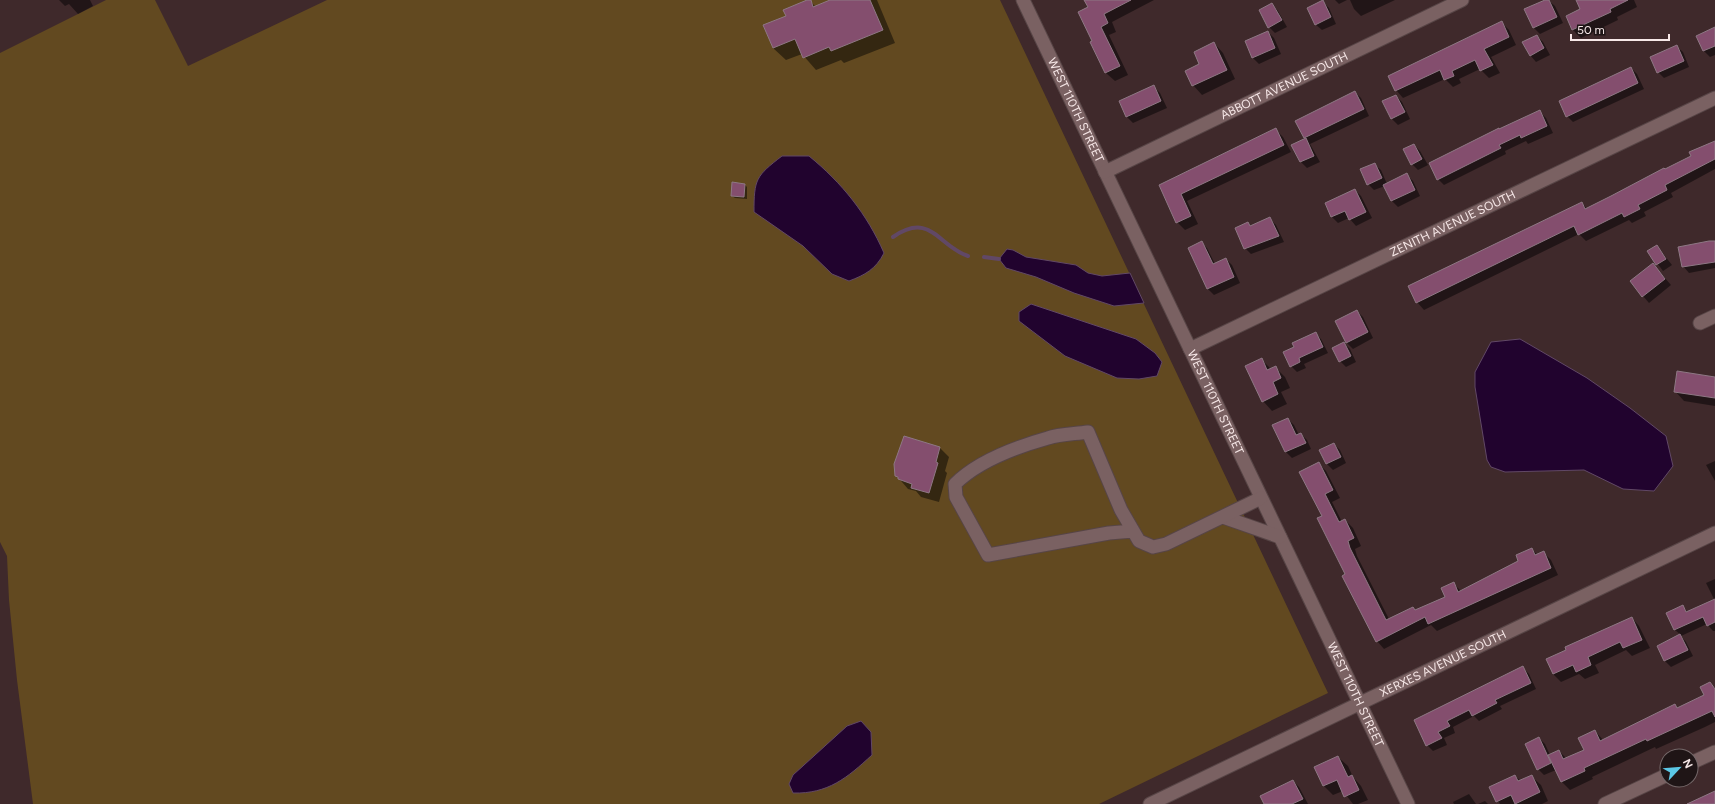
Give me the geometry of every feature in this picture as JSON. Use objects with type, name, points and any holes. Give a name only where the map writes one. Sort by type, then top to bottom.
[{"type":"street","name":"WEST 110TH STREET","points":[[1023,0],[1408,804]]},
{"type":"street","name":"ABBOTT AVENUE SOUTH","points":[[1105,172],[1461,0]]},
{"type":"street","name":"ZENITH AVENUE SOUTH","points":[[1190,349],[1715,98]]},
{"type":"street","points":[[1700,323],[1715,316]]},
{"type":"street","points":[[1133,531],[1109,533],[988,555],[956,497],[955,484],[966,473],[1006,453],[1049,437],[1088,432],[1121,510],[1139,541],[1153,547],[1166,544],[1262,498]]},
{"type":"street","points":[[1223,517],[1280,536]]},
{"type":"street","name":"XERXES AVENUE SOUTH","points":[[1150,804],[1359,702],[1715,534]]},
{"type":"street","points":[[1699,759],[1715,752]]},
{"type":"street","points":[[1605,804],[1659,779]]},
{"type":"shaded area","points":[[106,0],[155,0],[188,66],[327,0],[1000,0],[1328,693],[1099,804],[33,804],[17,680],[9,600],[7,556],[0,542],[0,53]]},
{"type":"shaded area","points":[[782,156],[809,156],[843,188],[862,212],[884,253],[881,259],[870,271],[849,281],[832,274],[803,246],[754,212],[755,192],[758,179]]},
{"type":"shaded area","points":[[1007,249],[1013,250],[1026,257],[1076,265],[1088,273],[1102,276],[1130,273],[1144,303],[1114,306],[1074,293],[1036,277],[1006,268],[999,259]]},
{"type":"shaded area","points":[[1031,304],[1136,339],[1155,353],[1162,362],[1157,376],[1139,379],[1117,378],[1065,356],[1019,321],[1019,312]]},
{"type":"shaded area","points":[[1520,339],[1587,378],[1630,408],[1666,436],[1673,466],[1654,491],[1623,489],[1584,470],[1505,472],[1491,467],[1487,460],[1475,387],[1475,372],[1491,342]]},
{"type":"shaded area","points":[[861,721],[871,732],[872,755],[854,771],[836,783],[817,791],[793,793],[789,784],[793,775],[847,726]]},
{"type":"building","points":[[807,0],[811,0],[813,7],[830,0],[870,0],[883,30],[831,51],[829,47],[803,58],[795,39],[773,48],[763,25],[786,16],[783,10]]},
{"type":"building","points":[[1084,0],[1131,0],[1104,14],[1108,23],[1101,27],[1120,66],[1105,73],[1078,12],[1088,7]]},
{"type":"building","points":[[1323,0],[1331,17],[1315,25],[1307,8]]},
{"type":"building","points":[[1545,0],[1549,0],[1557,17],[1533,28],[1524,9]]},
{"type":"building","points":[[1576,0],[1628,0],[1610,9],[1611,12],[1572,30],[1566,16],[1580,9]]},
{"type":"building","points":[[1272,3],[1282,20],[1268,28],[1259,10]]},
{"type":"building","points":[[1502,21],[1509,37],[1484,49],[1493,65],[1480,71],[1475,60],[1452,71],[1454,76],[1444,80],[1440,70],[1395,91],[1388,76]]},
{"type":"building","points":[[1715,27],[1715,46],[1703,51],[1696,36]]},
{"type":"building","points":[[1268,31],[1275,48],[1252,58],[1245,41]]},
{"type":"building","points":[[1537,35],[1544,48],[1530,56],[1522,42]]},
{"type":"building","points":[[1214,42],[1227,70],[1192,86],[1185,71],[1199,64],[1194,52]]},
{"type":"building","points":[[1677,45],[1684,61],[1657,73],[1650,57]]},
{"type":"building","points":[[1631,67],[1638,83],[1566,117],[1559,101]]},
{"type":"building","points":[[1154,85],[1161,101],[1126,117],[1119,101]]},
{"type":"building","points":[[1355,91],[1364,109],[1304,138],[1295,121]]},
{"type":"building","points":[[1396,95],[1405,112],[1391,119],[1382,101]]},
{"type":"building","points":[[1540,110],[1547,126],[1521,138],[1520,135],[1499,145],[1501,148],[1437,180],[1429,163],[1499,128]]},
{"type":"building","points":[[1276,128],[1284,145],[1181,194],[1191,216],[1176,223],[1159,185]]},
{"type":"building","points":[[1306,138],[1314,156],[1300,162],[1291,145]]},
{"type":"building","points":[[1715,141],[1715,159],[1665,185],[1667,190],[1638,205],[1640,209],[1624,217],[1622,213],[1578,235],[1574,226],[1416,303],[1408,286],[1582,202],[1585,209],[1664,168],[1665,169],[1691,156],[1689,152]]},
{"type":"building","points":[[1414,144],[1422,159],[1411,165],[1403,149]]},
{"type":"building","points":[[1375,163],[1382,178],[1367,185],[1360,169]]},
{"type":"building","points":[[1407,173],[1415,190],[1391,201],[1383,185]]},
{"type":"building","points":[[732,182],[745,184],[744,197],[731,196]]},
{"type":"building","points":[[1355,189],[1366,212],[1349,220],[1345,211],[1331,217],[1325,203]]},
{"type":"building","points":[[1270,217],[1279,236],[1244,249],[1235,228],[1248,222],[1250,226]]},
{"type":"building","points":[[1202,241],[1213,264],[1226,258],[1234,277],[1207,289],[1188,248]]},
{"type":"building","points":[[1715,241],[1715,262],[1682,267],[1678,247]]},
{"type":"building","points":[[1657,245],[1666,259],[1656,265],[1647,251]]},
{"type":"building","points":[[1653,263],[1665,279],[1642,297],[1630,281]]},
{"type":"building","points":[[1357,310],[1368,332],[1346,343],[1335,321]]},
{"type":"building","points":[[1316,332],[1323,347],[1299,358],[1300,362],[1290,367],[1283,352],[1294,347],[1292,343]]},
{"type":"building","points":[[1344,342],[1351,356],[1339,362],[1332,348]]},
{"type":"building","points":[[1262,358],[1267,370],[1276,366],[1281,378],[1273,382],[1278,394],[1262,402],[1245,366]]},
{"type":"building","points":[[1677,371],[1715,377],[1715,398],[1674,392]]},
{"type":"building","points":[[1288,418],[1296,435],[1301,433],[1306,443],[1285,452],[1272,425]]},
{"type":"building","points":[[904,436],[940,447],[936,462],[938,463],[929,493],[911,488],[912,484],[898,479],[898,477],[895,476],[894,464]]},
{"type":"building","points":[[1334,443],[1341,457],[1326,464],[1319,450]]},
{"type":"building","points":[[1319,462],[1333,490],[1325,494],[1339,522],[1345,519],[1354,538],[1348,541],[1350,548],[1386,620],[1413,607],[1415,610],[1445,597],[1441,588],[1454,582],[1458,592],[1518,561],[1516,555],[1532,548],[1535,555],[1544,551],[1551,568],[1428,624],[1425,617],[1376,642],[1342,576],[1345,574],[1317,518],[1322,516],[1299,472]]},
{"type":"building","points":[[1715,599],[1715,622],[1707,626],[1703,617],[1674,630],[1666,613],[1683,605],[1686,612]]},
{"type":"building","points":[[1632,617],[1642,640],[1623,648],[1620,642],[1588,657],[1591,665],[1576,672],[1573,665],[1553,674],[1546,659],[1566,650],[1565,647]]},
{"type":"building","points":[[1680,634],[1688,650],[1664,661],[1657,646]]},
{"type":"building","points":[[1523,666],[1531,683],[1495,700],[1497,703],[1472,716],[1469,710],[1447,721],[1450,726],[1438,732],[1442,738],[1426,746],[1414,720]]},
{"type":"building","points":[[1710,682],[1715,689],[1715,717],[1712,711],[1647,741],[1646,739],[1584,768],[1585,771],[1561,782],[1548,755],[1559,750],[1563,759],[1584,750],[1578,738],[1595,730],[1600,741],[1675,704],[1677,708],[1704,695],[1700,687]]},
{"type":"building","points":[[1539,737],[1551,763],[1537,770],[1525,744]]},
{"type":"building","points":[[1338,756],[1348,777],[1352,775],[1359,790],[1344,797],[1337,780],[1323,786],[1314,767]]},
{"type":"building","points":[[1515,775],[1518,781],[1532,775],[1540,792],[1515,804],[1511,795],[1496,802],[1489,787]]},
{"type":"building","points":[[1293,780],[1303,799],[1292,804],[1264,804],[1260,796]]},
{"type":"building","points":[[1715,791],[1715,804],[1687,804]]},
{"type":"waterway","points":[[893,237],[906,230],[917,228],[926,229],[934,233],[958,251],[968,256]]},
{"type":"waterway","points":[[984,257],[999,259]]}]
